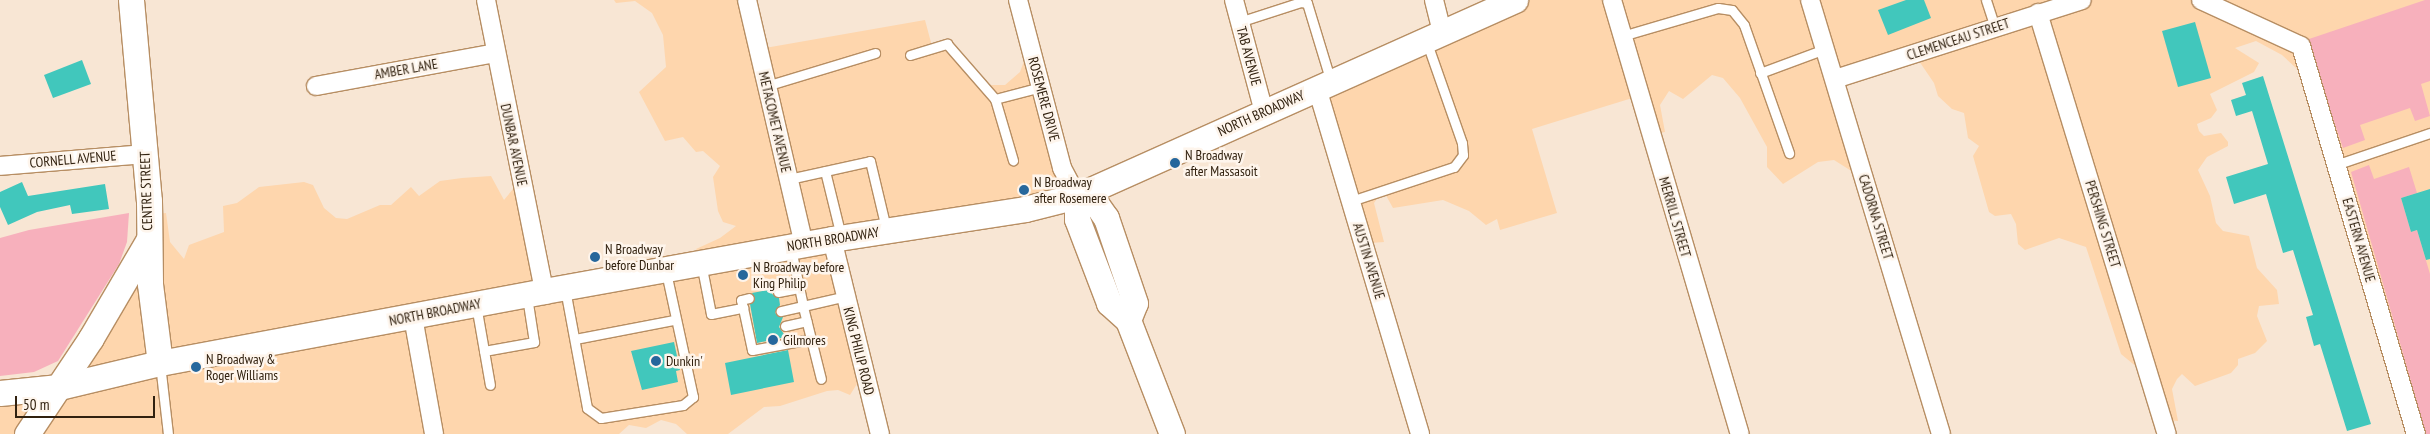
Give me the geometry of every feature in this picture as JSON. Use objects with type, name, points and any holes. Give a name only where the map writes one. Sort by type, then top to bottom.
[{"type":"main road","name":"CENTRE STREET","points":[[26,434],[59,387],[148,241],[146,154],[131,0]]},
{"type":"main road","name":"NORTH BROADWAY","points":[[0,393],[59,387],[160,363],[797,245],[1025,209],[1077,196],[1515,0]]},
{"type":"main road","points":[[1077,196],[1077,220],[1109,303],[1128,320],[1172,434]]},
{"type":"main road","points":[[148,241],[160,363]]},
{"type":"street","name":"DUNBAR AVENUE","points":[[486,0],[495,53],[545,291]]},
{"type":"street","name":"METACOMET AVENUE","points":[[747,0],[789,179],[797,245]]},
{"type":"street","name":"ROSEMERE DRIVE","points":[[1018,0],[1062,168],[1077,196]]},
{"type":"street","name":"TAB AVENUE","points":[[1234,0],[1264,112]]},
{"type":"street","points":[[1434,0],[1434,36]]},
{"type":"street","name":"MERRILL STREET","points":[[1612,0],[1740,434]]},
{"type":"street","name":"CADORNA STREET","points":[[1810,0],[1941,434]]},
{"type":"street","name":"CLEMENCEAU STREET","points":[[1835,79],[2082,0]]},
{"type":"street","name":"EASTERN AVENUE","points":[[2201,0],[2301,46],[2338,164],[2388,348],[2416,434]]},
{"type":"street","name":"PERSHING STREET","points":[[2038,14],[2167,434]]},
{"type":"street","name":"AMBER LANE","points":[[316,86],[495,53]]},
{"type":"street","name":"AUSTIN AVENUE","points":[[1324,85],[1351,202],[1420,434]]},
{"type":"street","name":"CORNELL AVENUE","points":[[0,166],[146,154]]},
{"type":"street","name":"KING PHILIP ROAD","points":[[837,238],[846,296],[880,434]]},
{"type":"street","points":[[414,317],[434,434]]},
{"type":"lane","points":[[1986,0],[1995,27]]},
{"type":"lane","points":[[1240,22],[1301,2],[1307,3],[1324,85]]},
{"type":"lane","points":[[1622,36],[1718,8],[1732,10],[1744,26],[1789,153]]},
{"type":"lane","points":[[1351,202],[1454,167],[1463,156],[1462,143],[1434,36]]},
{"type":"lane","points":[[910,55],[947,44],[995,99],[1013,160]]},
{"type":"lane","points":[[1760,72],[1825,48]]},
{"type":"lane","points":[[766,86],[875,53]]},
{"type":"lane","points":[[995,99],[1041,87]]},
{"type":"lane","points":[[2338,164],[2430,133]]},
{"type":"lane","points":[[789,179],[870,161],[887,230]]},
{"type":"lane","points":[[826,171],[837,238]]},
{"type":"lane","points":[[797,245],[799,288],[821,379]]},
{"type":"lane","points":[[701,263],[711,314],[743,308]]},
{"type":"lane","points":[[545,291],[575,339],[587,408],[601,418],[683,404],[693,398],[674,320],[665,269]]},
{"type":"lane","points":[[778,292],[799,288]]},
{"type":"lane","points":[[484,351],[534,342],[545,291]]},
{"type":"lane","points":[[781,311],[846,296]]},
{"type":"lane","points":[[748,298],[741,300],[749,318],[752,350],[811,338]]},
{"type":"lane","points":[[476,304],[490,385]]},
{"type":"lane","points":[[575,339],[674,320]]},
{"type":"lane","points":[[785,326],[806,321]]},
{"type":"lane","points":[[160,363],[168,434]]},
{"type":"shaded area","points":[[614,0],[753,0],[765,48],[925,20],[933,50],[950,48],[973,77],[991,85],[1005,85],[1020,72],[1024,61],[1021,51],[1038,51],[1077,191],[833,236],[867,368],[850,395],[838,390],[827,391],[780,406],[764,407],[728,434],[687,434],[676,424],[661,420],[646,428],[629,425],[619,434],[0,434],[0,402],[61,382],[154,214],[166,213],[170,242],[184,259],[189,245],[224,232],[223,206],[237,203],[259,187],[304,182],[313,185],[324,208],[336,218],[347,219],[380,205],[391,205],[411,187],[419,196],[440,181],[462,178],[491,176],[504,200],[513,189],[523,148],[554,288],[705,259],[696,249],[720,238],[736,226],[723,222],[718,211],[713,177],[720,166],[703,151],[696,152],[683,137],[665,141],[639,92],[666,67],[663,35],[652,13],[635,1],[616,3]]},
{"type":"shaded area","points":[[1512,0],[2430,0],[2430,434],[2418,434],[2297,62],[2297,69],[2282,55],[2256,41],[2235,48],[2259,63],[2254,72],[2210,94],[2217,110],[2211,118],[2197,124],[2199,131],[2204,136],[2221,133],[2228,142],[2228,146],[2207,157],[2198,170],[2210,196],[2216,223],[2223,231],[2249,236],[2257,268],[2277,290],[2279,304],[2259,306],[2257,316],[2267,341],[2255,353],[2238,359],[2238,365],[2231,373],[2195,386],[2182,374],[2177,379],[2172,389],[2178,421],[2166,420],[2144,373],[2121,354],[2086,247],[2059,238],[2025,250],[2018,244],[2016,224],[2011,214],[1995,216],[1989,212],[1973,156],[1979,146],[1968,138],[1964,113],[1952,109],[1938,96],[1934,83],[1919,61],[1843,70],[1853,172],[1834,160],[1818,162],[1783,184],[1767,167],[1767,147],[1740,98],[1723,78],[1712,75],[1683,99],[1669,91],[1660,105],[1665,132],[1654,134],[1642,95],[1532,129],[1557,213],[1500,230],[1497,219],[1486,225],[1469,211],[1443,200],[1393,208],[1383,190],[1374,203],[1384,242],[1371,243],[1324,90]]},
{"type":"shaded area","points":[[2425,0],[2430,0],[2430,81],[2421,84],[2430,116],[2415,121],[2410,108],[2360,125],[2365,140],[2343,148],[2306,40]]},
{"type":"shaded area","points":[[2369,165],[2374,179],[2409,167],[2417,193],[2401,198],[2411,232],[2417,230],[2430,274],[2430,434],[2426,434],[2351,172]]},
{"type":"shaded area","points":[[129,213],[127,242],[119,264],[58,361],[34,372],[0,376],[0,238],[29,230]]},
{"type":"building","points":[[1906,0],[1924,0],[1931,18],[1888,35],[1878,10]]},
{"type":"building","points":[[2195,22],[2211,78],[2178,87],[2162,31]]},
{"type":"building","points":[[82,60],[91,84],[53,98],[44,75]]},
{"type":"building","points":[[2263,76],[2371,424],[2347,431],[2320,344],[2314,346],[2306,317],[2313,315],[2293,250],[2283,253],[2266,194],[2234,204],[2226,177],[2268,164],[2252,111],[2236,116],[2231,100],[2246,95],[2242,83]]},
{"type":"building","points":[[22,182],[28,196],[105,184],[109,209],[72,214],[70,205],[37,212],[8,225],[0,207],[0,192]]},
{"type":"building","points":[[2430,189],[2430,259],[2426,260],[2417,230],[2411,232],[2401,198]]},
{"type":"building","points":[[773,289],[772,294],[779,298],[780,305],[775,313],[783,317],[779,327],[786,337],[757,343],[750,304],[755,299],[752,293]]},
{"type":"building","name":"Dunkin'","points":[[674,342],[680,370],[676,371],[678,382],[642,390],[631,351]]},
{"type":"building","points":[[788,350],[794,382],[731,395],[725,363]]},
{"type":"place","name":"N Broadway after Massasoit","points":[[1175,163]]},
{"type":"place","name":"N Broadway after Rosemere","points":[[1024,190]]},
{"type":"place","name":"N Broadway before Dunbar","points":[[595,257]]},
{"type":"place","name":"N Broadway before King Philip","points":[[743,275]]},
{"type":"place","name":"Gilmores","points":[[773,340]]},
{"type":"place","name":"Dunkin'","points":[[656,361]]},
{"type":"place","name":"N Broadway & Roger Williams","points":[[196,367]]}]
